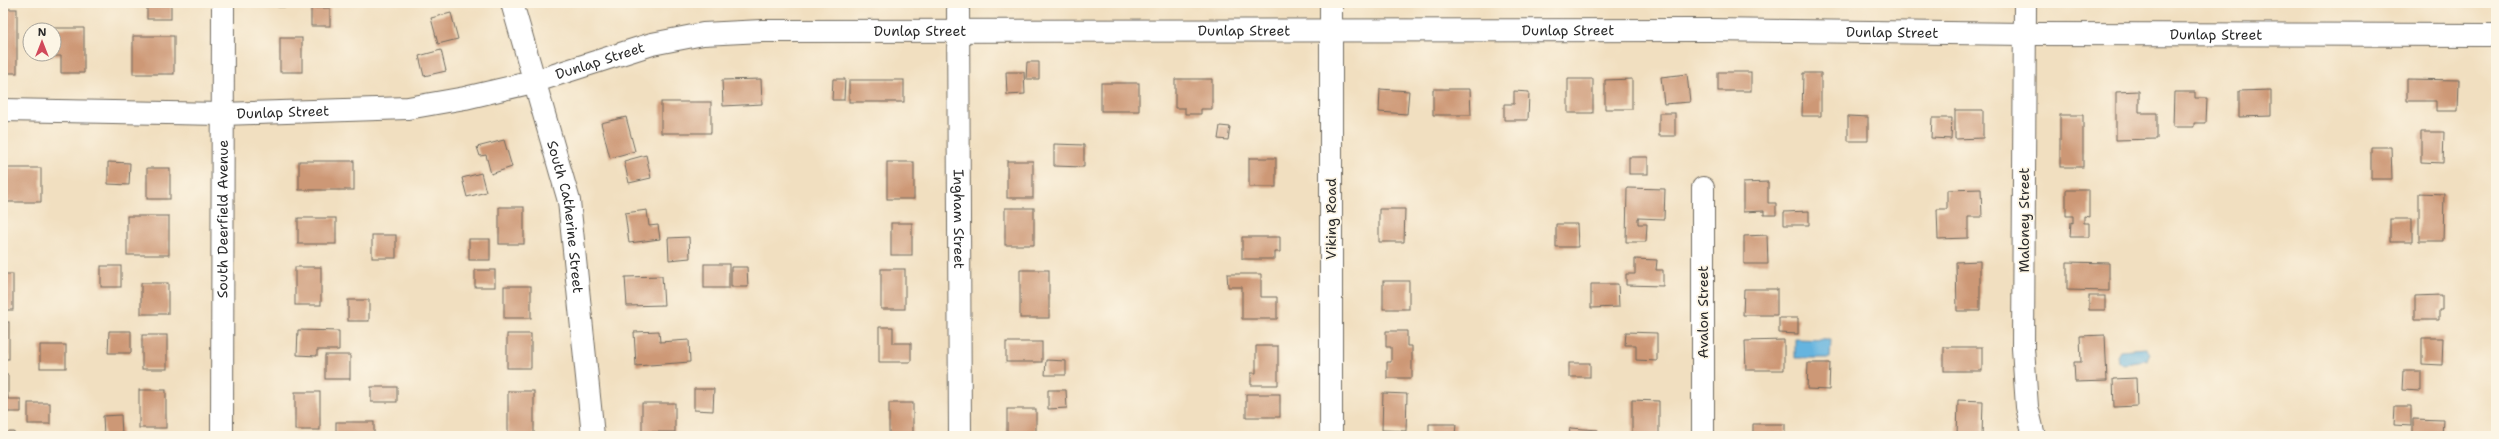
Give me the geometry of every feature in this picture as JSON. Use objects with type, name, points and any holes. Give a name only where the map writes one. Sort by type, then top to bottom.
[{"type":"street","name":"South Deerfield Avenue","points":[[222,3],[222,436]]},
{"type":"street","name":"South Catherine Street","points":[[512,3],[533,82],[569,201],[593,436]]},
{"type":"street","name":"Ingham Street","points":[[958,3],[960,436]]},
{"type":"street","name":"Viking Road","points":[[1331,3],[1331,436]]},
{"type":"street","name":"Maloney Street","points":[[2025,3],[2023,348],[2027,407],[2034,436]]},
{"type":"street","name":"Dunlap Street","points":[[3,110],[222,114],[408,108],[465,98],[533,82],[652,44],[704,34],[958,30],[1331,32],[1709,30],[2025,34],[2496,35]]},
{"type":"street","name":"Avalon Street","points":[[1702,188],[1703,436]]},
{"type":"water","points":[[1795,339],[1831,340],[1830,358],[1795,358]]},
{"type":"water","points":[[2146,348],[2150,353],[2147,361],[2121,364],[2118,362],[2117,355],[2120,350]]},
{"type":"building","points":[[147,3],[171,3],[171,19],[147,19]]},
{"type":"building","points":[[278,3],[303,3],[303,7],[278,7]]},
{"type":"building","points":[[311,8],[330,8],[330,26],[311,26]]},
{"type":"building","points":[[3,9],[17,9],[17,73],[3,73]]},
{"type":"building","points":[[451,13],[458,39],[438,44],[431,18]]},
{"type":"building","points":[[62,28],[84,28],[84,73],[61,73]]},
{"type":"building","points":[[133,36],[174,36],[174,74],[133,74]]},
{"type":"building","points":[[280,38],[302,38],[302,72],[280,72]]},
{"type":"building","points":[[441,50],[446,71],[424,76],[419,56]]},
{"type":"building","points":[[1027,62],[1039,62],[1039,79],[1026,79]]},
{"type":"building","points":[[1006,72],[1024,72],[1025,94],[1007,95]]},
{"type":"building","points":[[1718,72],[1751,72],[1751,91],[1718,91]]},
{"type":"building","points":[[1803,73],[1821,73],[1821,116],[1802,116]]},
{"type":"building","points":[[1687,74],[1690,102],[1664,104],[1661,77]]},
{"type":"building","points":[[761,79],[762,104],[723,106],[722,80]]},
{"type":"building","points":[[833,79],[845,79],[844,100],[832,100]]},
{"type":"building","points":[[1175,79],[1212,79],[1212,109],[1201,109],[1201,114],[1185,114],[1185,108],[1175,108]]},
{"type":"building","points":[[1568,79],[1593,79],[1593,113],[1568,113]]},
{"type":"building","points":[[1632,79],[1632,109],[1605,109],[1605,80]]},
{"type":"building","points":[[2407,79],[2459,80],[2458,111],[2436,111],[2436,101],[2407,101]]},
{"type":"building","points":[[849,80],[904,80],[904,102],[849,102]]},
{"type":"building","points":[[1101,83],[1139,83],[1139,111],[1101,111]]},
{"type":"building","points":[[1380,89],[1409,91],[1407,114],[1379,112]]},
{"type":"building","points":[[1433,89],[1470,89],[1471,115],[1433,115]]},
{"type":"building","points":[[2271,90],[2271,116],[2239,117],[2239,91]]},
{"type":"building","points":[[1514,91],[1529,92],[1528,120],[1504,120],[1504,104],[1514,104]]},
{"type":"building","points":[[2139,91],[2139,113],[2157,113],[2157,139],[2116,140],[2116,92]]},
{"type":"building","points":[[2174,92],[2195,92],[2195,98],[2207,98],[2206,123],[2194,123],[2194,127],[2173,127]]},
{"type":"building","points":[[661,102],[711,102],[711,133],[661,133]]},
{"type":"building","points":[[1955,110],[1983,110],[1983,138],[1955,139]]},
{"type":"building","points":[[1659,113],[1675,113],[1675,136],[1659,136]]},
{"type":"building","points":[[2060,115],[2083,115],[2083,167],[2060,167]]},
{"type":"building","points":[[1848,116],[1868,117],[1868,141],[1848,141]]},
{"type":"building","points":[[626,117],[635,151],[610,158],[601,123]]},
{"type":"building","points":[[1932,118],[1952,118],[1951,139],[1931,138]]},
{"type":"building","points":[[1220,126],[1230,127],[1228,140],[1218,139]]},
{"type":"building","points":[[2421,132],[2444,132],[2443,163],[2421,162]]},
{"type":"building","points":[[504,140],[512,167],[491,174],[486,155],[480,156],[477,147]]},
{"type":"building","points":[[1054,144],[1084,145],[1084,167],[1054,166]]},
{"type":"building","points":[[2371,147],[2391,147],[2392,179],[2371,179]]},
{"type":"building","points":[[646,155],[651,178],[629,183],[624,161]]},
{"type":"building","points":[[1629,157],[1648,157],[1648,174],[1629,174]]},
{"type":"building","points":[[1249,158],[1276,158],[1276,187],[1249,187]]},
{"type":"building","points":[[299,161],[354,161],[354,190],[299,190]]},
{"type":"building","points":[[1007,161],[1033,161],[1033,198],[1007,198]]},
{"type":"building","points":[[108,162],[130,163],[129,185],[108,184]]},
{"type":"building","points":[[887,162],[914,162],[914,199],[887,199]]},
{"type":"building","points":[[3,168],[41,168],[41,202],[3,202]]},
{"type":"building","points":[[147,168],[170,168],[170,199],[147,199]]},
{"type":"building","points":[[481,173],[486,192],[467,197],[462,178]]},
{"type":"building","points":[[1768,182],[1768,203],[1776,203],[1776,215],[1764,215],[1764,211],[1743,212],[1743,183]]},
{"type":"building","points":[[1627,188],[1665,189],[1664,219],[1638,218],[1638,224],[1647,224],[1646,242],[1626,242]]},
{"type":"building","points":[[1981,189],[1982,217],[1968,217],[1968,238],[1938,239],[1937,209],[1947,209],[1947,190]]},
{"type":"building","points":[[2066,190],[2089,190],[2089,217],[2084,216],[2084,223],[2089,223],[2089,237],[2070,237],[2073,216],[2066,216]]},
{"type":"building","points":[[2419,193],[2444,194],[2443,241],[2419,241]]},
{"type":"building","points":[[499,207],[524,207],[524,244],[499,244]]},
{"type":"building","points":[[1005,208],[1034,208],[1034,245],[1005,245]]},
{"type":"building","points":[[1379,209],[1405,209],[1404,242],[1379,242]]},
{"type":"building","points":[[647,210],[649,226],[658,225],[660,239],[629,243],[625,213]]},
{"type":"building","points":[[1809,211],[1809,225],[1784,225],[1784,212]]},
{"type":"building","points":[[127,216],[169,216],[169,255],[127,255]]},
{"type":"building","points":[[298,218],[336,218],[336,244],[298,244]]},
{"type":"building","points":[[2390,219],[2412,219],[2412,242],[2390,242]]},
{"type":"building","points":[[891,223],[912,223],[912,255],[891,255]]},
{"type":"building","points":[[1556,224],[1577,224],[1578,247],[1556,247]]},
{"type":"building","points":[[372,235],[396,235],[396,258],[372,258]]},
{"type":"building","points":[[1767,235],[1768,264],[1744,264],[1744,236]]},
{"type":"building","points":[[689,237],[690,258],[669,260],[668,238]]},
{"type":"building","points":[[1242,237],[1280,237],[1280,252],[1275,252],[1275,259],[1242,259]]},
{"type":"building","points":[[469,239],[490,239],[490,260],[469,260]]},
{"type":"building","points":[[1635,259],[1657,260],[1656,270],[1663,270],[1663,286],[1626,285],[1626,274],[1635,274]]},
{"type":"building","points":[[1980,261],[1980,311],[1957,311],[1956,262]]},
{"type":"building","points":[[2067,262],[2109,263],[2109,291],[2067,290]]},
{"type":"building","points":[[704,264],[729,264],[729,288],[704,288]]},
{"type":"building","points":[[101,266],[121,266],[121,287],[101,287]]},
{"type":"building","points":[[295,267],[321,267],[321,305],[295,305]]},
{"type":"building","points":[[731,267],[747,267],[748,287],[731,287]]},
{"type":"building","points":[[881,269],[905,269],[905,309],[881,309]]},
{"type":"building","points":[[475,270],[495,270],[495,287],[475,287]]},
{"type":"building","points":[[1020,270],[1049,270],[1049,318],[1020,318]]},
{"type":"building","points":[[3,274],[13,274],[13,310],[3,310]]},
{"type":"building","points":[[1227,274],[1261,274],[1261,297],[1277,297],[1277,319],[1242,319],[1242,287],[1228,287]]},
{"type":"building","points":[[662,276],[664,305],[627,306],[625,277]]},
{"type":"building","points":[[1383,281],[1409,281],[1409,309],[1383,309]]},
{"type":"building","points":[[141,283],[168,283],[168,314],[141,314]]},
{"type":"building","points":[[1591,284],[1618,284],[1619,307],[1591,308]]},
{"type":"building","points":[[504,286],[531,286],[531,318],[504,318]]},
{"type":"building","points":[[1744,289],[1777,289],[1777,315],[1743,315]]},
{"type":"building","points":[[2442,295],[2442,310],[2439,310],[2439,320],[2415,320],[2415,296]]},
{"type":"building","points":[[2089,296],[2105,296],[2105,310],[2089,310]]},
{"type":"building","points":[[348,300],[369,300],[369,321],[348,321]]},
{"type":"building","points":[[1779,318],[1798,318],[1798,334],[1779,333]]},
{"type":"building","points":[[3,322],[9,322],[9,359],[3,359]]},
{"type":"building","points":[[879,327],[893,327],[893,343],[911,343],[911,362],[879,362]]},
{"type":"building","points":[[298,330],[339,331],[339,350],[317,350],[317,356],[297,355]]},
{"type":"building","points":[[109,331],[131,331],[131,353],[108,353]]},
{"type":"building","points":[[659,331],[660,342],[689,340],[690,362],[636,366],[634,332]]},
{"type":"building","points":[[1386,331],[1407,331],[1407,346],[1412,346],[1412,378],[1387,378],[1387,362],[1391,362],[1391,347],[1386,347]]},
{"type":"building","points":[[1626,332],[1657,333],[1657,361],[1636,360],[1636,345],[1625,345]]},
{"type":"building","points":[[507,334],[531,334],[531,368],[507,368]]},
{"type":"building","points":[[142,335],[167,335],[167,369],[142,369]]},
{"type":"building","points":[[2105,335],[2107,381],[2075,382],[2074,362],[2081,362],[2080,336]]},
{"type":"building","points":[[2422,338],[2443,338],[2442,365],[2422,364]]},
{"type":"building","points":[[1784,340],[1784,370],[1746,370],[1745,341]]},
{"type":"building","points":[[1006,342],[1042,342],[1042,362],[1006,362]]},
{"type":"building","points":[[40,345],[66,345],[66,368],[40,368]]},
{"type":"building","points":[[1256,346],[1278,346],[1278,385],[1251,385],[1251,373],[1256,373]]},
{"type":"building","points":[[1944,347],[1982,347],[1982,371],[1944,371]]},
{"type":"building","points":[[325,355],[350,355],[350,379],[325,379]]},
{"type":"building","points":[[1046,360],[1066,361],[1066,375],[1045,375]]},
{"type":"building","points":[[1569,363],[1590,363],[1590,377],[1569,377]]},
{"type":"building","points":[[1808,363],[1830,363],[1829,390],[1807,389]]},
{"type":"building","points":[[2403,371],[2421,371],[2421,391],[2402,390]]},
{"type":"building","points":[[3,375],[8,375],[8,399],[21,399],[21,412],[3,412]]},
{"type":"building","points":[[2136,378],[2137,406],[2114,407],[2113,379]]},
{"type":"building","points":[[371,387],[397,387],[397,402],[371,402]]},
{"type":"building","points":[[694,389],[714,389],[713,411],[694,410]]},
{"type":"building","points":[[139,390],[166,390],[166,428],[139,428]]},
{"type":"building","points":[[1048,390],[1066,390],[1067,408],[1048,409]]},
{"type":"building","points":[[508,391],[534,391],[534,436],[508,436]]},
{"type":"building","points":[[295,392],[320,392],[320,430],[295,430]]},
{"type":"building","points":[[1383,393],[1407,394],[1406,431],[1382,430]]},
{"type":"building","points":[[1246,394],[1280,394],[1280,417],[1246,417]]},
{"type":"building","points":[[1632,400],[1659,401],[1659,436],[1632,435]]},
{"type":"building","points":[[1958,400],[1983,401],[1982,436],[1957,436]]},
{"type":"building","points":[[28,403],[50,403],[50,424],[28,424]]},
{"type":"building","points":[[642,403],[675,403],[675,432],[642,432]]},
{"type":"building","points":[[889,403],[913,403],[913,436],[889,436]]},
{"type":"building","points":[[2395,406],[2411,406],[2411,426],[2394,425]]},
{"type":"building","points":[[1007,409],[1036,409],[1036,436],[1007,436]]},
{"type":"building","points":[[121,415],[122,436],[104,436],[103,416]]},
{"type":"building","points":[[2413,419],[2443,420],[2442,436],[2413,434]]},
{"type":"building","points":[[336,422],[374,422],[374,436],[336,436]]},
{"type":"building","points":[[1429,424],[1456,424],[1455,436],[1429,436]]},
{"type":"building","points":[[1753,424],[1785,424],[1785,433],[1776,433],[1776,436],[1753,436]]},
{"type":"building","points":[[1570,428],[1598,430],[1598,436],[1569,436]]},
{"type":"building","points":[[3,432],[14,432],[14,436],[3,436]]}]
